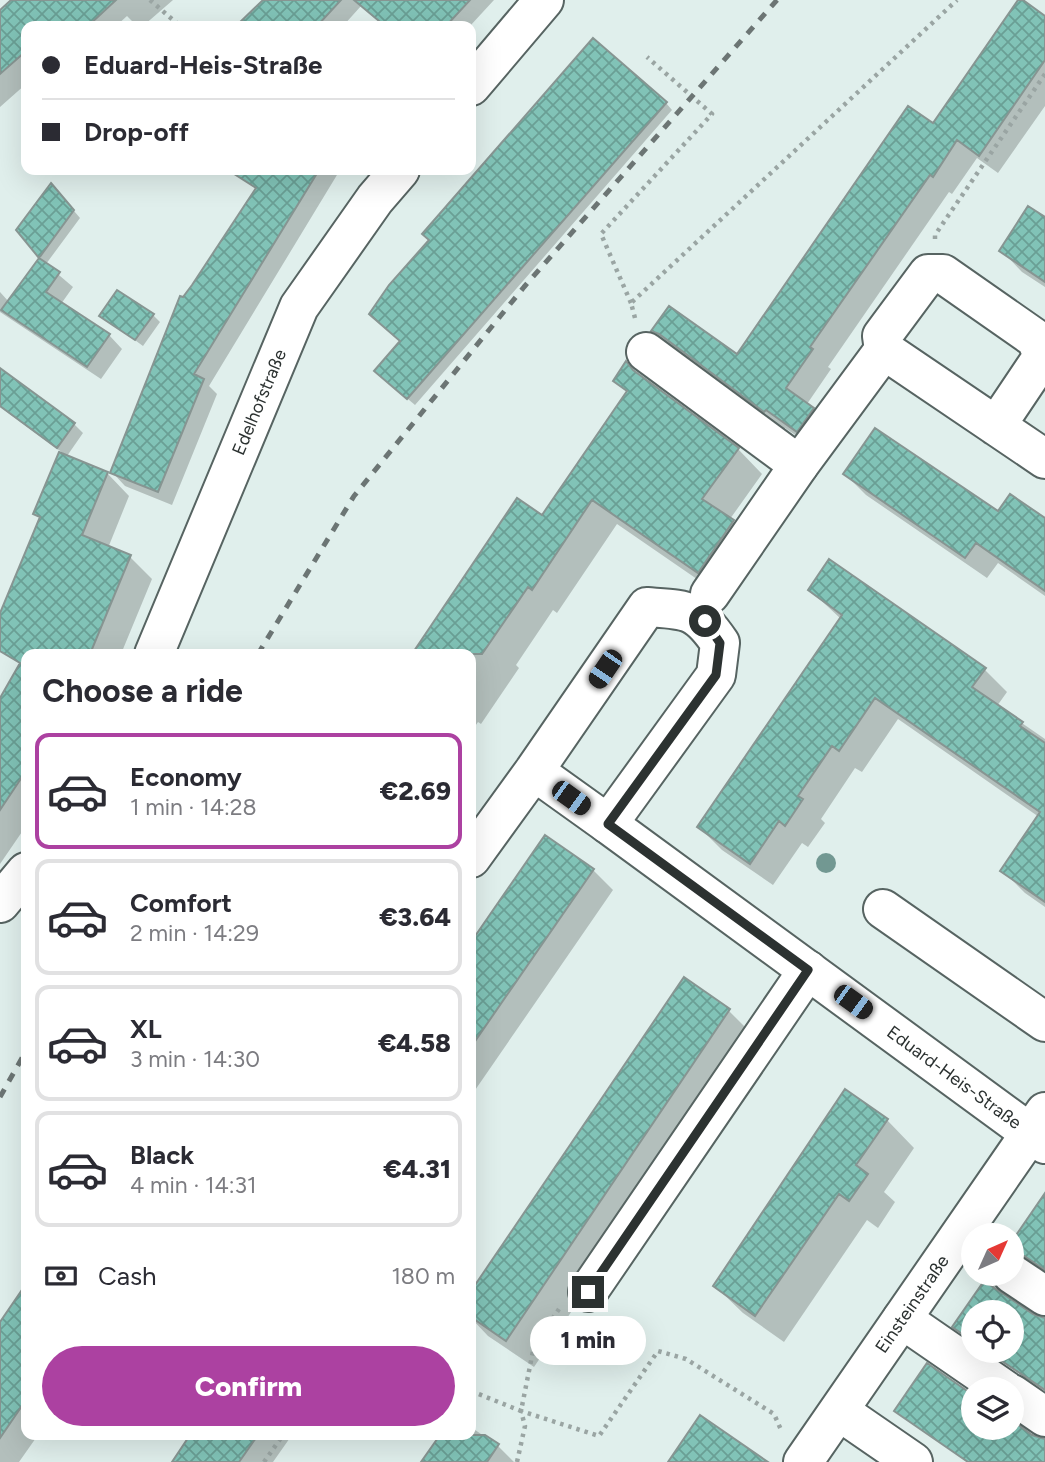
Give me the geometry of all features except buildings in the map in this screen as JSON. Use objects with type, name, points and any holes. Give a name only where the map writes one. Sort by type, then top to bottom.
[{"type":"street","points":[[476,80],[544,0]]},
{"type":"street","name":"Edelhofstraße","points":[[156,649],[299,307],[375,199],[396,175]]},
{"type":"street","points":[[710,594],[799,465],[884,350],[882,336],[928,274],[943,274],[1036,339],[1043,356],[996,426]]},
{"type":"street","points":[[884,350],[1045,459]]},
{"type":"street","points":[[646,352],[799,465]]},
{"type":"street","points":[[476,851],[647,607],[685,610],[705,621],[720,643],[716,675],[608,824]]},
{"type":"street","name":"Eduard-Heis-Straße","points":[[534,771],[808,970],[1040,1129]]},
{"type":"street","points":[[0,903],[21,878]]},
{"type":"street","points":[[883,909],[1045,1023]]},
{"type":"street","points":[[588,1292],[808,970]]},
{"type":"street","name":"Einsteinstraße","points":[[978,1223],[1040,1129]]},
{"type":"street","name":"Einsteinstraße","points":[[806,1458],[902,1319],[961,1248]]},
{"type":"street","points":[[1024,1282],[1045,1296]]},
{"type":"street","points":[[902,1319],[985,1377]]},
{"type":"street","points":[[1024,1402],[1045,1417]]},
{"type":"street","points":[[839,1411],[913,1462]]},
{"type":"path","points":[[150,0],[174,21]]},
{"type":"path","points":[[631,303],[957,0]]},
{"type":"path","points":[[646,352],[631,303],[601,234],[712,114],[648,57]]},
{"type":"path","points":[[943,274],[935,235],[1045,74]]},
{"type":"path","points":[[517,1462],[525,1426],[521,1411],[534,1346],[568,1296],[588,1292]]},
{"type":"path","points":[[476,1393],[521,1411],[599,1436],[658,1351],[686,1359],[774,1414],[783,1436],[806,1458]]},
{"type":"path","points":[[264,1462],[279,1440]]},
{"type":"railway","points":[[261,649],[354,496],[524,287],[777,0]]},
{"type":"railway","points":[[0,1097],[21,1060]]},
{"type":"route","points":[[588,1292],[808,970],[608,824],[716,675],[720,643],[705,621]]}]
